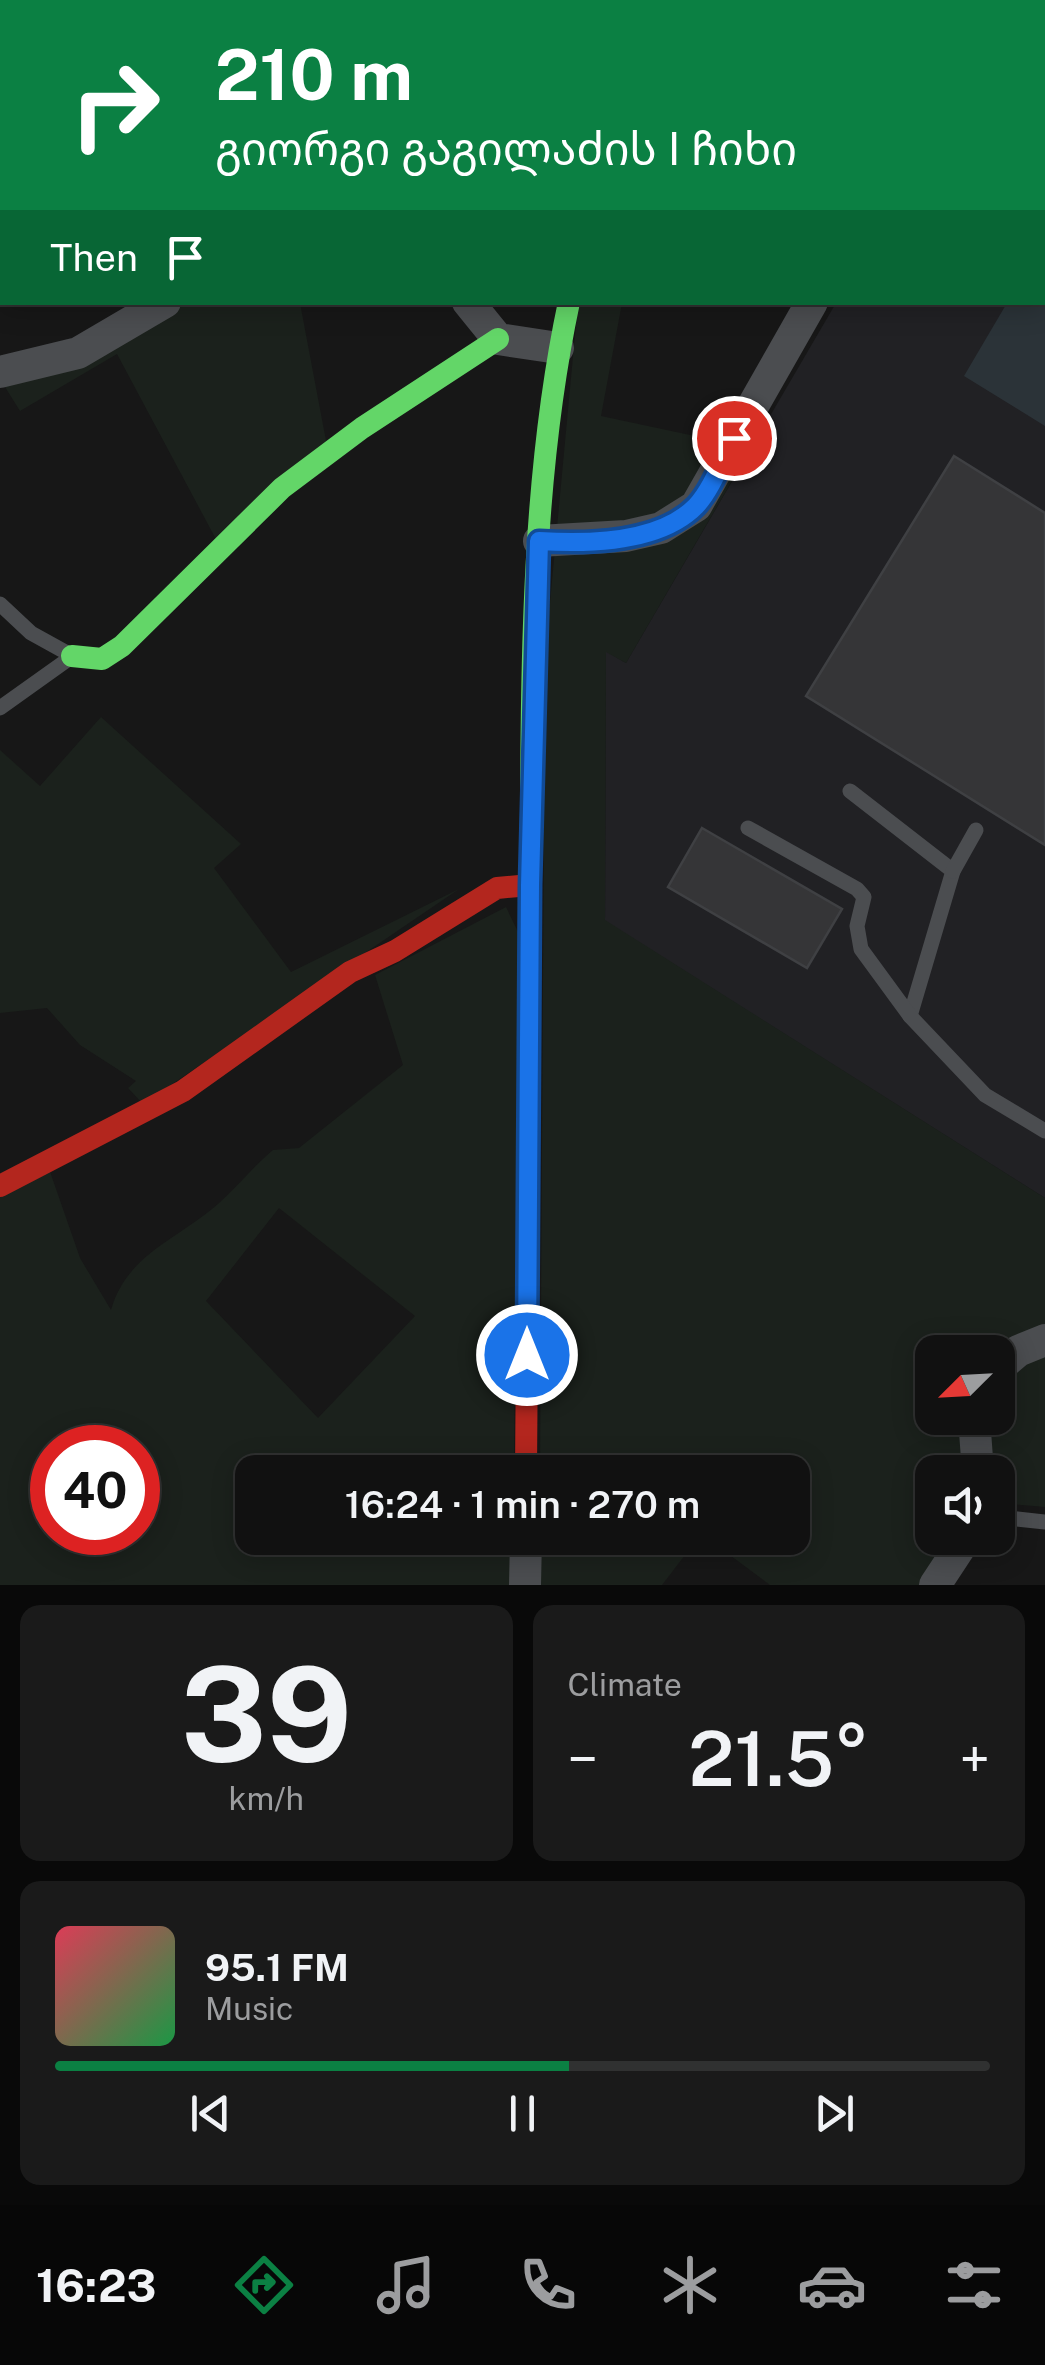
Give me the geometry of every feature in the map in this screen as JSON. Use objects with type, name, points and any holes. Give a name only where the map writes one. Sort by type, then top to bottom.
[{"type":"street","points":[[0,372],[78,353],[160,305]]},
{"type":"street","points":[[470,305],[498,339]]},
{"type":"street","points":[[526,1455],[530,885],[539,541],[558,348],[568,305]]},
{"type":"street","points":[[539,541],[626,536],[661,528],[696,506],[810,305]]},
{"type":"street","points":[[72,656],[102,659],[122,646],[282,488],[362,428],[498,339],[558,348]]},
{"type":"street","points":[[0,1186],[184,1091],[350,972],[394,951],[497,888],[530,885]]},
{"type":"street","points":[[1015,1354],[1045,1340]]},
{"type":"street","points":[[525,1585],[526,1555]]},
{"type":"street","points":[[935,1585],[955,1555]]},
{"type":"lane","points":[[0,604],[31,633],[72,656],[0,708]]},
{"type":"lane","points":[[850,791],[953,872]]},
{"type":"lane","points":[[748,828],[864,898],[858,926],[861,950],[910,1016],[985,1095],[1045,1132]]},
{"type":"lane","points":[[910,1016],[953,872],[976,830]]},
{"type":"lane","points":[[1015,1519],[1045,1522]]},
{"type":"shaded area","points":[[171,305],[300,305],[327,446],[218,543],[117,354],[20,411],[0,379]]},
{"type":"shaded area","points":[[578,305],[622,305],[601,416],[751,448],[626,663],[606,652],[605,920],[1045,1198],[1045,1331],[1015,1344],[1015,1335],[915,1335],[915,1435],[965,1435],[967,1455],[915,1455],[915,1555],[943,1555],[923,1585],[770,1585],[730,1555],[810,1555],[810,1455],[540,1455],[545,656]]},
{"type":"shaded area","points":[[835,305],[1045,305],[1045,1198],[605,921],[606,651],[626,663]]},
{"type":"shaded area","points":[[1006,305],[1045,305],[1045,426],[964,376]]},
{"type":"shaded area","points":[[101,717],[241,844],[214,868],[291,972],[459,889],[143,1104],[128,1088],[136,1081],[80,1045],[47,1008],[0,1013],[0,750],[40,786]]},
{"type":"shaded area","points":[[506,907],[519,934],[514,1455],[235,1455],[235,1555],[513,1555],[512,1585],[0,1585],[0,1197],[48,1166],[80,1258],[111,1310],[119,1291],[141,1261],[218,1204],[273,1150],[299,1148],[403,1065],[375,975]],"holes":[[[279,1208],[415,1316],[318,1418],[206,1301]]]},
{"type":"shaded area","points":[[1045,1348],[1045,1507],[1015,1504],[1015,1455],[986,1455],[984,1435],[1015,1435],[1015,1367]]},
{"type":"shaded area","points":[[539,1555],[685,1555],[662,1585],[539,1585]]},
{"type":"building","points":[[954,456],[1045,513],[1045,845],[806,696]]},
{"type":"building","points":[[702,828],[842,909],[807,968],[668,887]]},
{"type":"traffic: fast","points":[[530,940],[538,539],[555,380],[568,305]]},
{"type":"traffic: fast","points":[[72,656],[102,659],[122,646],[282,488],[362,428],[498,339]]},
{"type":"traffic: jam","points":[[0,1186],[183,1091],[350,972],[395,951],[497,888],[530,885]]},
{"type":"traffic: jam","points":[[526,1455],[530,940]]},
{"type":"route","points":[[527,1355],[530,885],[539,541],[568,543],[661,528],[696,506],[734,438]]}]
